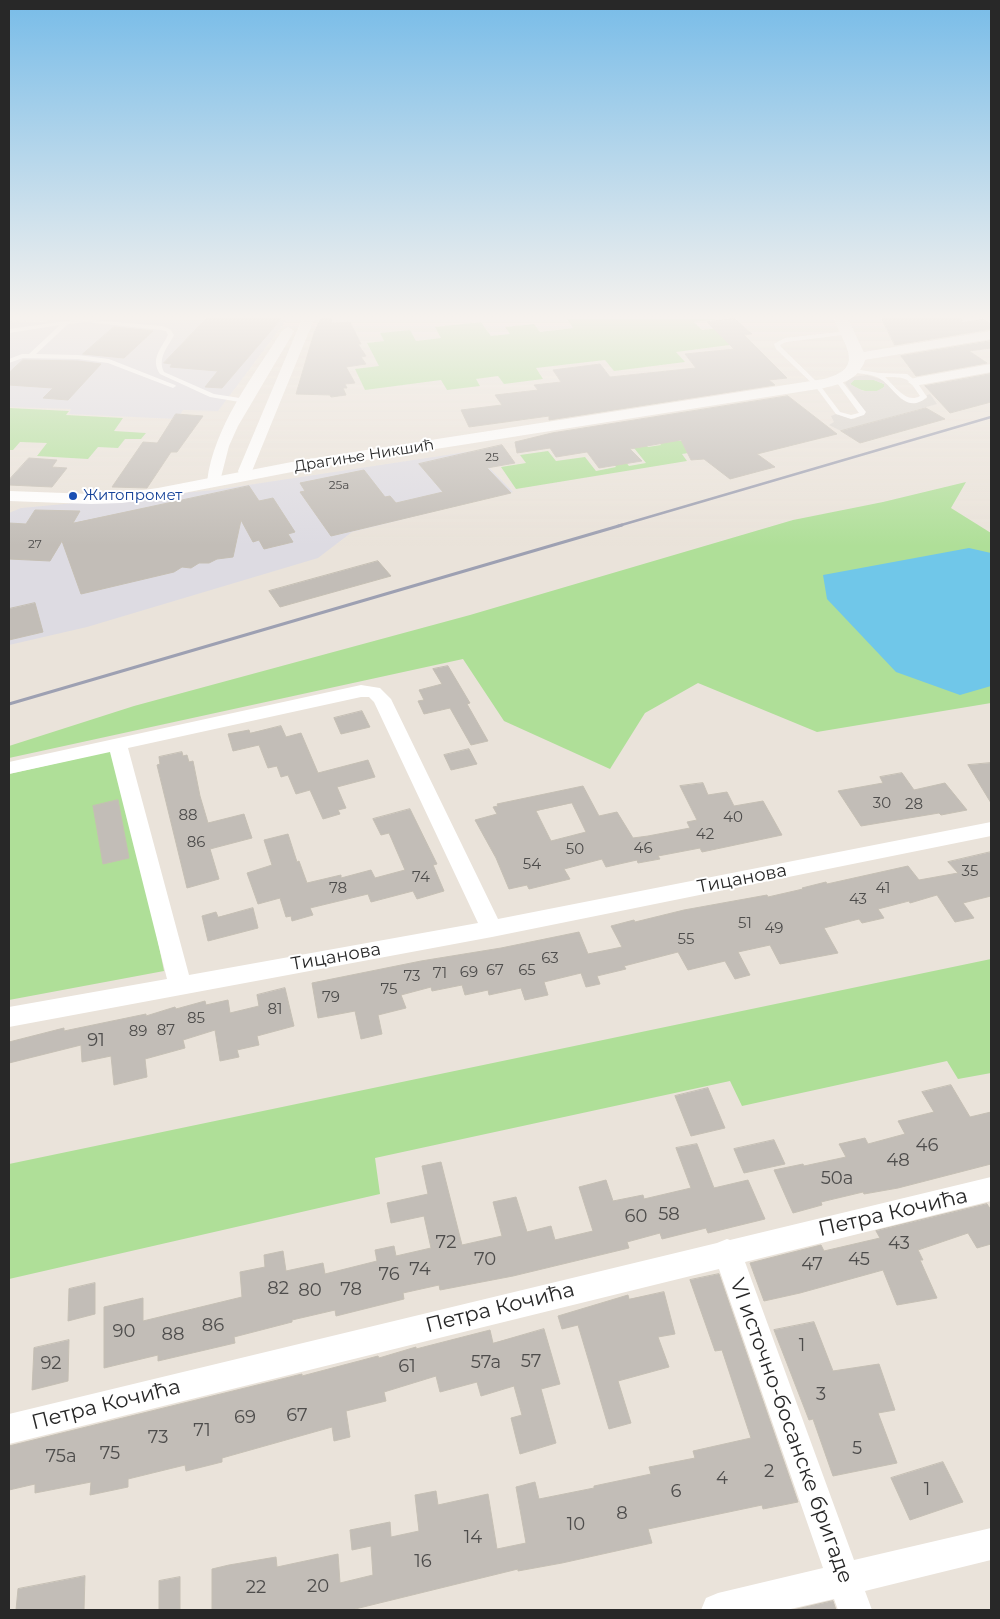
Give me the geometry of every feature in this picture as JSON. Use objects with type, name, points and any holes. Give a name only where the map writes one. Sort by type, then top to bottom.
[{"type":"street","points":[[214,482],[218,457],[232,423],[250,395]]},
{"type":"street","points":[[246,475],[245,470],[276,395]]},
{"type":"street","name":"Драгиње Никшић","points":[[9,496],[91,499],[122,498],[158,493],[246,475],[756,395]]},
{"type":"street","points":[[9,768],[361,691],[374,692],[382,698],[492,929]]},
{"type":"street","points":[[118,745],[180,986]]},
{"type":"street","name":"Тицанова","points":[[9,1017],[492,929],[991,829]]},
{"type":"street","name":"Петра Кочића","points":[[9,1429],[991,1189]]},
{"type":"street","name":"VI источно-босанске бригаде","points":[[727,1252],[850,1596]]},
{"type":"street","points":[[718,1610],[850,1596],[991,1544]]},
{"type":"lane","points":[[211,395],[246,401]]},
{"type":"lane","points":[[824,395],[838,413],[851,417],[862,414],[863,412],[849,395]]},
{"type":"lane","points":[[900,395],[903,398],[916,401],[923,399],[924,395]]},
{"type":"shaded area","points":[[9,395],[230,395],[218,411],[183,410],[177,419],[69,414],[71,409],[9,407]]},
{"type":"shaded area","points":[[853,395],[897,395],[901,399],[919,402],[930,395],[937,404],[841,431],[829,425],[834,422],[831,416],[836,414],[854,419],[865,412]]},
{"type":"shaded area","points":[[473,451],[513,492],[352,532],[318,558],[87,627],[9,645],[9,513],[21,508],[215,490]]},
{"type":"green space","points":[[9,408],[69,411],[66,415],[123,418],[114,431],[146,433],[141,439],[125,439],[118,448],[98,447],[88,459],[37,456],[47,443],[20,442],[13,450],[9,450]]},
{"type":"green space","points":[[643,423],[673,435],[679,441],[750,443],[682,454],[687,461],[516,489],[501,467],[526,463],[520,455],[548,451],[556,461],[585,457],[596,471],[616,467],[599,445],[611,443],[629,466],[646,463],[626,438],[639,436],[648,447],[661,445]]},
{"type":"green space","points":[[966,482],[951,508],[991,533],[991,703],[817,732],[698,683],[645,713],[610,769],[504,721],[463,659],[9,758],[9,746],[134,706],[470,615],[793,520],[883,502]]},
{"type":"green space","points":[[119,749],[164,971],[9,1000],[9,774]]},
{"type":"green space","points":[[991,959],[991,1073],[958,1079],[947,1061],[742,1106],[730,1081],[375,1158],[380,1194],[9,1279],[9,1164]]},
{"type":"water","points":[[969,548],[991,553],[991,686],[960,695],[896,672],[827,599],[823,575]]},
{"type":"building","points":[[46,395],[73,395],[68,400],[43,398]]},
{"type":"building","points":[[315,395],[346,395],[331,397],[330,395]]},
{"type":"building","points":[[495,395],[713,395],[549,420],[549,416],[469,427],[461,410],[502,405]]},
{"type":"building","points":[[933,395],[991,395],[991,402],[950,413]]},
{"type":"building","points":[[788,396],[837,434],[757,454],[775,467],[730,479],[704,459],[691,460],[681,440],[630,449],[642,461],[599,468],[587,452],[556,457],[550,448],[517,453],[515,442],[552,433]]},
{"type":"building","points":[[926,408],[945,419],[860,443],[841,431]]},
{"type":"building","points":[[176,414],[203,416],[177,452],[171,452],[147,488],[112,487],[143,442],[157,443]]},
{"type":"building","points":[[502,445],[515,463],[487,468],[511,493],[331,536],[300,492],[305,491],[300,483],[364,470],[385,497],[390,496],[396,503],[443,492],[419,464]]},
{"type":"building","points":[[29,458],[57,460],[52,467],[67,468],[52,487],[9,485],[9,480]]},
{"type":"building","points":[[249,486],[259,501],[273,498],[295,532],[288,534],[293,542],[264,549],[259,540],[253,542],[241,520],[233,557],[217,559],[209,563],[199,563],[191,568],[182,567],[174,572],[81,594],[62,541],[50,561],[9,559],[9,523],[26,524],[35,510],[80,511],[73,523]]},
{"type":"building","points":[[378,561],[391,576],[280,607],[269,591]]},
{"type":"building","points":[[35,603],[43,632],[9,640],[9,609]]},
{"type":"building","points":[[448,666],[470,703],[467,704],[488,741],[471,745],[450,708],[424,714],[418,701],[424,700],[419,690],[442,684],[433,669]]},
{"type":"building","points":[[362,711],[370,727],[341,734],[334,718]]},
{"type":"building","points":[[281,726],[286,737],[301,733],[318,773],[368,760],[375,777],[337,787],[346,808],[338,810],[340,814],[323,819],[310,790],[296,794],[288,775],[281,777],[277,766],[268,768],[259,745],[233,751],[228,734],[249,730],[250,733]]},
{"type":"building","points":[[469,749],[477,764],[451,770],[444,755]]},
{"type":"building","points":[[182,752],[183,756],[187,755],[189,762],[193,761],[208,823],[244,814],[252,838],[210,849],[219,879],[187,888],[157,765],[160,764],[159,757]]},
{"type":"building","points":[[991,763],[991,803],[968,765]]},
{"type":"building","points":[[902,773],[914,790],[945,783],[967,810],[861,826],[838,791],[883,783],[880,777]]},
{"type":"building","points":[[703,783],[708,795],[727,792],[734,806],[763,801],[782,835],[702,852],[700,848],[658,856],[660,859],[638,863],[637,860],[606,867],[602,859],[564,869],[570,879],[529,889],[527,885],[509,889],[496,858],[475,820],[497,814],[493,807],[498,806],[497,804],[583,786],[599,816],[617,812],[633,838],[648,836],[690,828],[687,822],[697,820],[680,786]],"holes":[[[572,803],[586,832],[551,841],[536,811]]]},
{"type":"building","points":[[118,800],[129,858],[103,864],[93,806]]},
{"type":"building","points":[[410,809],[437,864],[433,865],[444,891],[417,899],[413,891],[371,902],[368,894],[310,908],[313,915],[292,921],[291,916],[286,917],[280,898],[258,904],[247,873],[272,865],[264,840],[288,834],[297,862],[299,861],[307,883],[341,875],[341,878],[371,870],[375,878],[405,870],[389,833],[381,835],[373,819]]},
{"type":"building","points":[[991,852],[991,896],[963,903],[974,918],[955,922],[937,895],[910,903],[909,901],[878,909],[884,918],[862,923],[859,919],[824,928],[838,953],[780,964],[770,945],[738,952],[750,975],[735,979],[725,961],[688,970],[678,952],[624,966],[626,969],[597,976],[600,984],[586,987],[581,973],[544,982],[548,995],[525,1000],[521,988],[489,995],[488,990],[465,995],[462,985],[432,991],[431,987],[401,995],[406,1008],[378,1015],[382,1034],[361,1039],[355,1011],[318,1018],[312,983],[579,932],[588,954],[622,947],[611,926],[634,920],[635,922],[684,910],[767,895],[768,897],[826,882],[827,884],[908,866],[919,880],[958,873],[948,862]]},
{"type":"building","points":[[253,908],[258,928],[208,941],[202,916],[216,912],[218,917]]},
{"type":"building","points":[[285,988],[294,1026],[257,1036],[259,1045],[237,1050],[239,1057],[220,1061],[215,1030],[183,1040],[185,1048],[145,1059],[147,1077],[114,1085],[111,1056],[82,1062],[81,1045],[9,1063],[9,1042],[64,1028],[64,1031],[146,1014],[146,1016],[175,1007],[176,1009],[205,1001],[206,1005],[228,1000],[230,1013],[259,1006],[257,995]]},
{"type":"building","points":[[951,1085],[970,1117],[991,1112],[991,1164],[898,1188],[864,1194],[863,1192],[821,1202],[822,1205],[793,1213],[774,1170],[846,1157],[839,1144],[865,1138],[868,1144],[905,1134],[898,1121],[934,1112],[922,1092]]},
{"type":"building","points":[[708,1088],[725,1128],[691,1136],[675,1096]]},
{"type":"building","points":[[774,1140],[785,1164],[744,1173],[734,1149]]},
{"type":"building","points":[[697,1144],[714,1188],[748,1180],[765,1219],[708,1233],[706,1228],[662,1239],[660,1233],[627,1242],[629,1248],[513,1276],[440,1290],[439,1285],[403,1293],[404,1299],[336,1316],[335,1310],[234,1337],[235,1343],[158,1361],[158,1355],[104,1368],[104,1307],[143,1298],[143,1321],[242,1297],[240,1272],[265,1267],[264,1255],[283,1251],[286,1271],[323,1263],[325,1274],[377,1261],[375,1250],[394,1246],[396,1256],[431,1248],[424,1216],[391,1223],[387,1203],[428,1194],[422,1166],[441,1162],[462,1245],[502,1236],[493,1202],[516,1197],[527,1232],[551,1226],[555,1240],[593,1231],[579,1187],[606,1180],[613,1201],[643,1195],[644,1199],[691,1188],[676,1148]]},
{"type":"building","points":[[987,1204],[991,1210],[991,1244],[977,1248],[968,1233],[918,1250],[923,1260],[920,1260],[937,1298],[897,1305],[883,1270],[764,1301],[750,1263],[821,1245],[824,1251],[880,1238],[876,1231]]},
{"type":"building","points":[[719,1274],[798,1502],[763,1509],[762,1505],[648,1529],[652,1543],[562,1563],[518,1571],[518,1569],[351,1610],[212,1610],[212,1569],[229,1565],[276,1557],[277,1567],[338,1554],[340,1583],[373,1575],[371,1546],[352,1550],[350,1530],[390,1522],[391,1537],[419,1531],[415,1495],[436,1491],[438,1505],[488,1494],[497,1549],[526,1543],[516,1487],[535,1482],[539,1499],[594,1488],[594,1486],[651,1474],[649,1467],[695,1458],[693,1451],[751,1438],[722,1350],[715,1351],[690,1280]]},
{"type":"building","points":[[95,1283],[95,1314],[68,1321],[69,1289]]},
{"type":"building","points":[[664,1292],[675,1334],[658,1337],[669,1367],[618,1381],[631,1423],[609,1429],[578,1325],[562,1329],[558,1316],[628,1295],[629,1299]]},
{"type":"building","points":[[814,1322],[833,1371],[879,1364],[895,1410],[878,1413],[897,1463],[833,1476],[813,1419],[809,1420],[774,1330]]},
{"type":"building","points":[[544,1329],[560,1384],[541,1389],[556,1443],[520,1454],[511,1418],[522,1415],[514,1386],[481,1396],[477,1382],[440,1392],[436,1376],[384,1392],[386,1401],[346,1411],[350,1437],[334,1441],[332,1427],[222,1458],[222,1462],[186,1471],[185,1465],[128,1479],[128,1487],[90,1495],[91,1482],[35,1493],[35,1484],[9,1490],[9,1446],[490,1330],[493,1343]]},
{"type":"building","points":[[69,1340],[68,1381],[32,1390],[34,1348]]},
{"type":"building","points":[[943,1462],[963,1502],[910,1520],[891,1478]]},
{"type":"building","points":[[85,1576],[84,1610],[16,1610],[18,1589]]},
{"type":"building","points":[[180,1577],[180,1610],[159,1610],[159,1581]]},
{"type":"building","points":[[833,1601],[836,1610],[793,1610]]},
{"type":"railway","points":[[618,526],[991,417]]},
{"type":"railway","points":[[9,704],[622,525]]},
{"type":"place","name":"Житопромет","points":[[73,496]]}]
